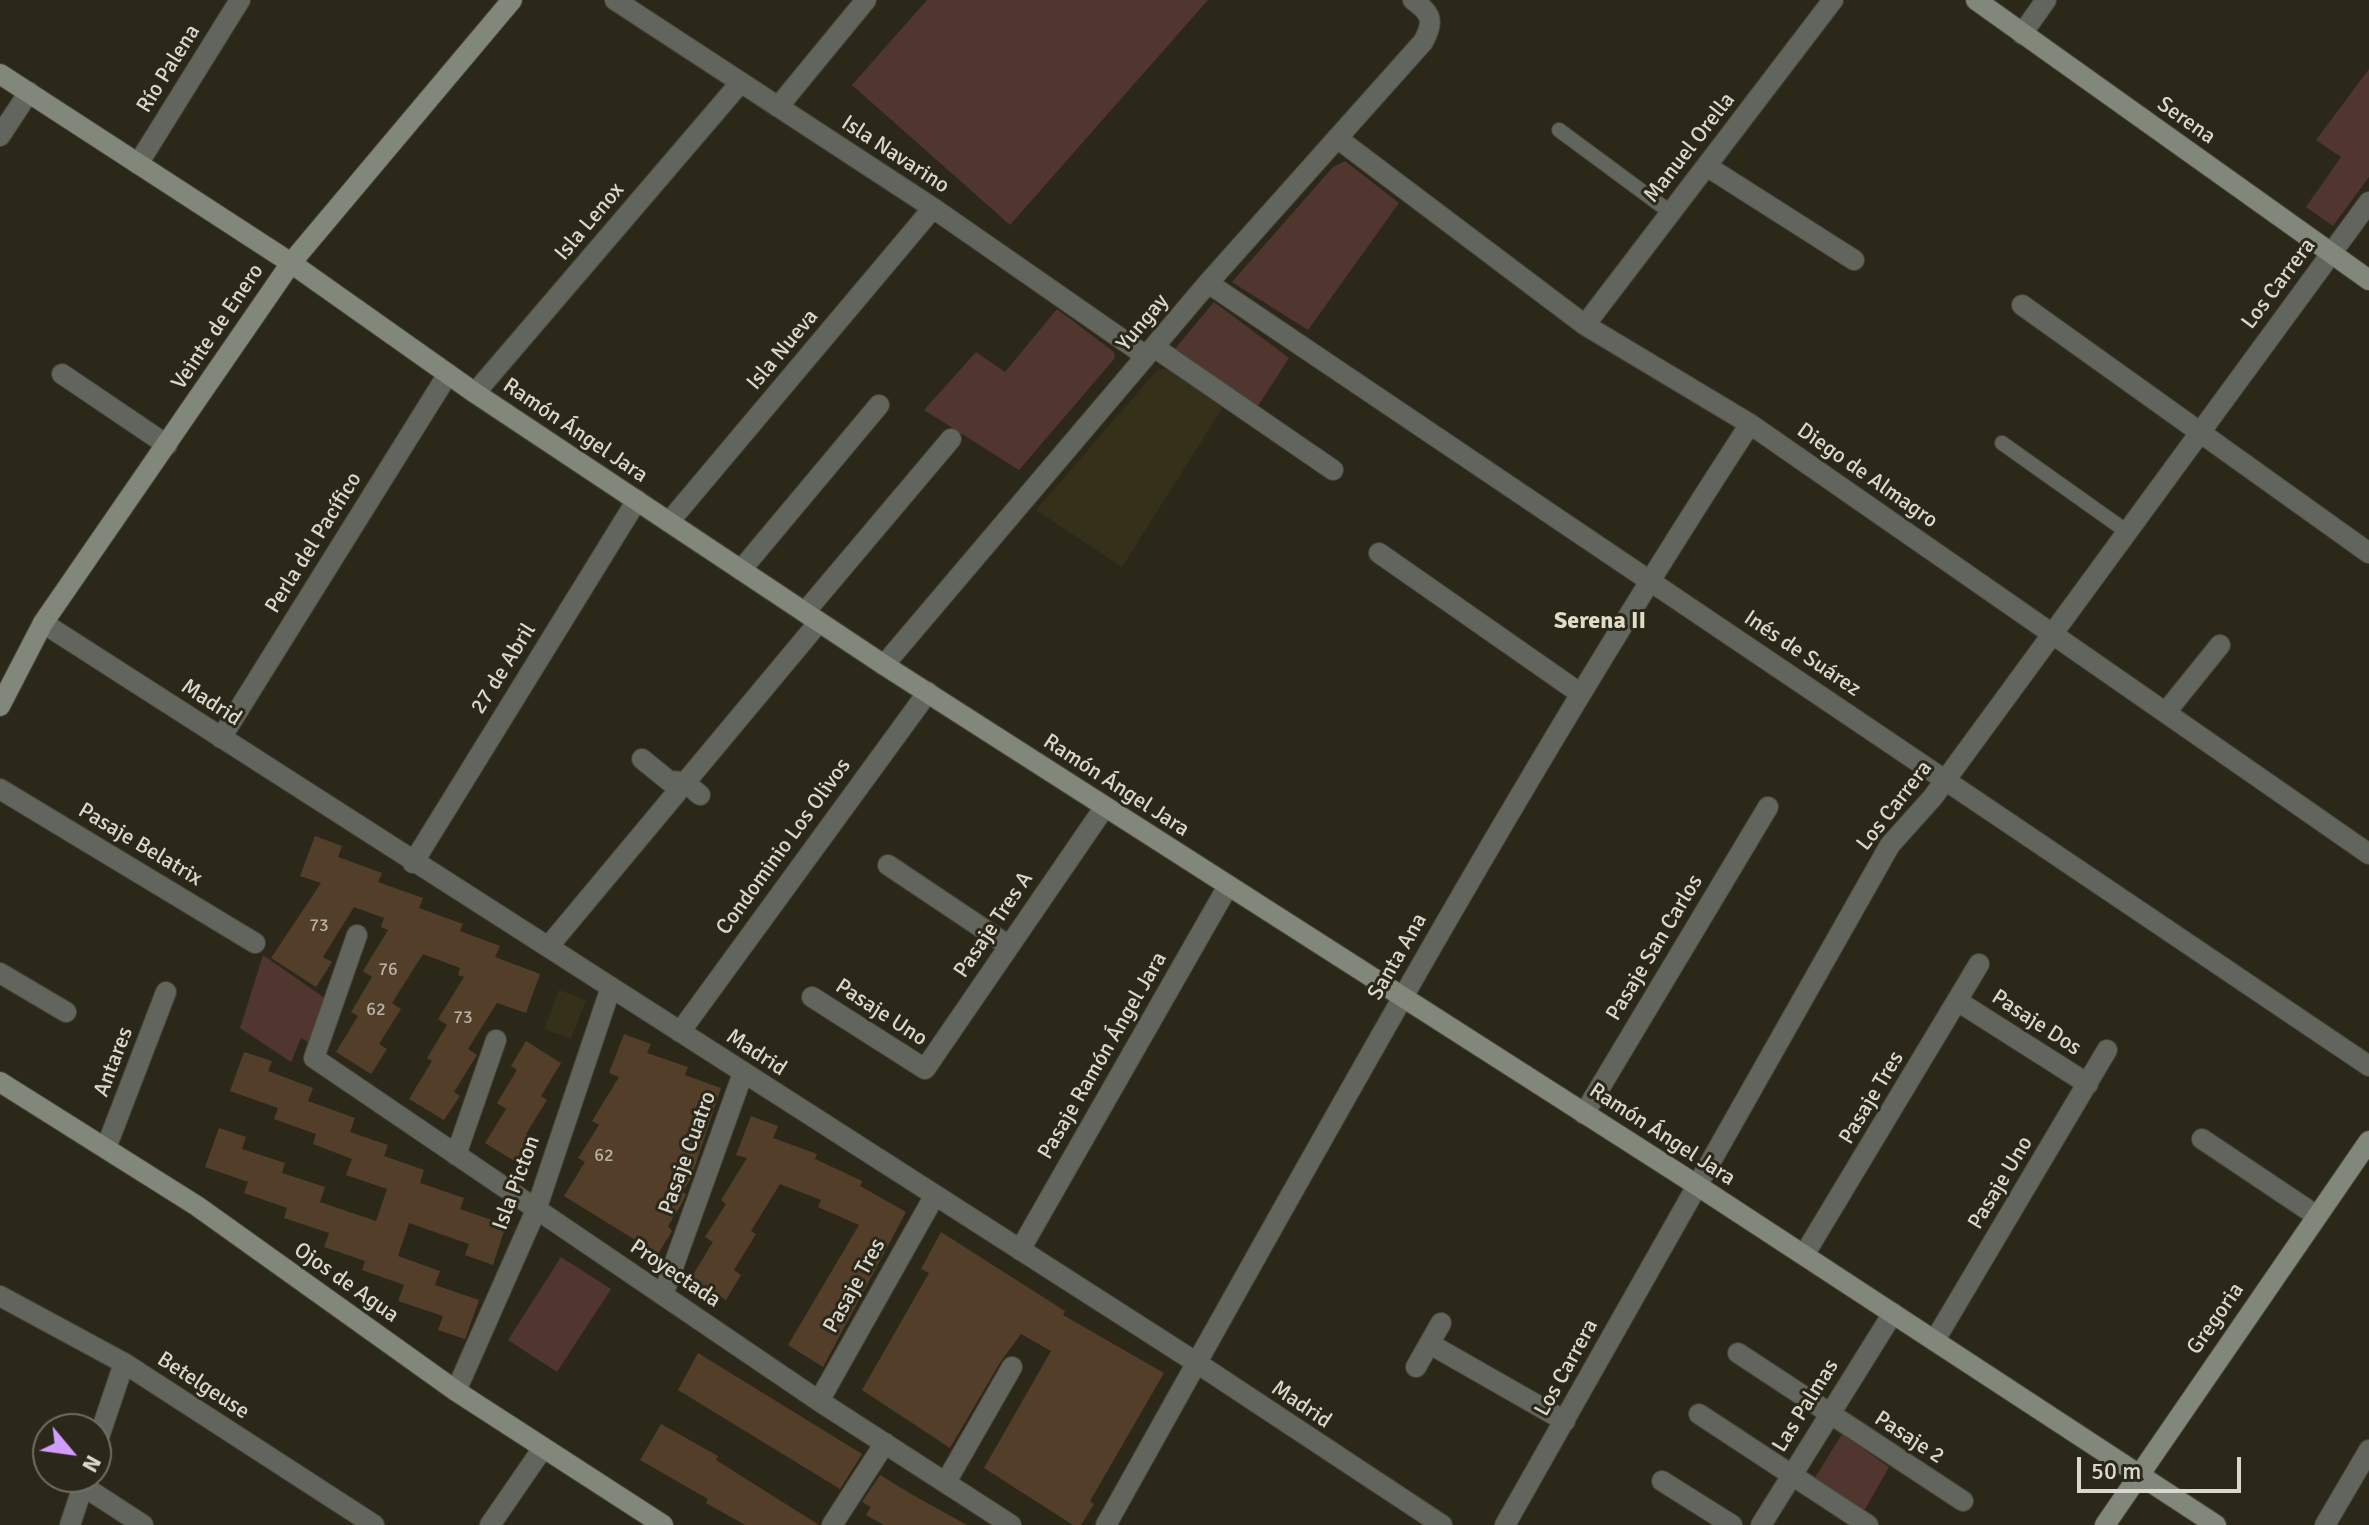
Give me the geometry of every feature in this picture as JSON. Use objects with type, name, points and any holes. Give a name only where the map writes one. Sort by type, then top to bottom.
[{"type":"main road","name":"Veinte de Enero","points":[[0,706],[5,679],[291,263],[512,0]]},
{"type":"main road","name":"Serena","points":[[1976,0],[2369,280]]},
{"type":"main road","name":"Ramón Ángel Jara","points":[[0,74],[291,263],[475,393],[884,665],[1695,1184],[2216,1525]]},
{"type":"main road","name":"Ojos de Agua","points":[[0,1082],[197,1206],[456,1391],[663,1525]]},
{"type":"main road","name":"Gregoria","points":[[2105,1525],[2369,1141]]},
{"type":"street","name":"Río Palena","points":[[138,164],[240,0]]},
{"type":"street","name":"Isla Navarino","points":[[615,0],[1333,470]]},
{"type":"street","points":[[778,107],[866,0]]},
{"type":"street","name":"Manuel Orella","points":[[1585,325],[1833,0]]},
{"type":"street","points":[[2022,34],[2046,0]]},
{"type":"street","name":"Yungay","points":[[884,665],[1208,283],[1423,42],[1430,28],[1421,6]]},
{"type":"street","name":"Isla Lenox","points":[[475,393],[741,82]]},
{"type":"street","points":[[0,136],[29,92]]},
{"type":"street","name":"Diego de Almagro","points":[[1337,138],[1585,325],[1750,424],[2369,854]]},
{"type":"street","points":[[1708,167],[1854,260]]},
{"type":"street","name":"Los Carrera","points":[[1505,1525],[1695,1184],[1890,845],[1919,815],[1946,779],[2369,202]]},
{"type":"street","name":"Isla Nueva","points":[[669,522],[933,208]]},
{"type":"street","name":"Inés de Suárez","points":[[1208,283],[2369,1066]]},
{"type":"street","points":[[2022,305],[2369,553]]},
{"type":"street","points":[[62,374],[167,445]]},
{"type":"street","name":"Perla del Pacífico","points":[[221,738],[448,374]]},
{"type":"street","points":[[741,570],[879,405]]},
{"type":"street","name":"Santa Ana","points":[[1106,1525],[1402,998],[1649,580],[1750,424]]},
{"type":"street","points":[[548,947],[693,789],[812,617],[951,439]]},
{"type":"street","name":"27 de Abril","points":[[413,863],[637,500]]},
{"type":"street","points":[[1379,553],[1581,694]]},
{"type":"street","name":"Madrid","points":[[43,623],[1197,1363],[1442,1525]]},
{"type":"street","points":[[2166,712],[2220,645]]},
{"type":"street","name":"Condominio Los Olivos","points":[[680,1032],[928,692]]},
{"type":"street","points":[[642,759],[669,781],[693,789]]},
{"type":"street","name":"Pasaje Belatrix","points":[[0,789],[255,943]]},
{"type":"street","name":"Pasaje San Carlos","points":[[1584,1114],[1768,807]]},
{"type":"street","name":"Pasaje Tres A","points":[[925,1069],[1104,808]]},
{"type":"street","points":[[888,865],[1009,946]]},
{"type":"street","name":"Pasaje Ramón Ángel Jara","points":[[1020,1250],[1228,886]]},
{"type":"street","name":"Proyectada","points":[[357,935],[314,1058],[819,1401],[1011,1525]]},
{"type":"street","name":"Pasaje Tres","points":[[1804,1255],[1959,1002],[1979,964]]},
{"type":"street","points":[[0,973],[66,1012]]},
{"type":"street","name":"Isla Picton","points":[[456,1391],[536,1210],[611,987]]},
{"type":"street","name":"Antares","points":[[106,1148],[166,992]]},
{"type":"street","name":"Pasaje Uno","points":[[812,997],[925,1069]]},
{"type":"street","name":"Pasaje Dos","points":[[1959,1002],[2088,1084]]},
{"type":"street","points":[[456,1155],[496,1040]]},
{"type":"street","name":"Pasaje Uno","points":[[1935,1340],[2107,1050]]},
{"type":"street","name":"Pasaje Cuatro","points":[[663,1295],[743,1073]]},
{"type":"street","points":[[2202,1139],[2317,1216]]},
{"type":"street","name":"Pasaje Tres","points":[[819,1401],[935,1195]]},
{"type":"street","name":"Betelgeuse","points":[[0,1296],[124,1363],[374,1525]]},
{"type":"street","name":"Las Palmas","points":[[1761,1525],[1893,1313]]},
{"type":"street","points":[[1416,1367],[1441,1323]]},
{"type":"street","points":[[1430,1344],[1565,1421]]},
{"type":"street","name":"Pasaje 2","points":[[1738,1353],[1963,1501]]},
{"type":"street","points":[[107,1413],[124,1363]]},
{"type":"street","points":[[946,1482],[1012,1367]]},
{"type":"street","points":[[1699,1414],[1868,1525]]},
{"type":"street","points":[[832,1525],[885,1443]]},
{"type":"street","points":[[490,1525],[543,1448]]},
{"type":"street","points":[[2325,1525],[2369,1450]]},
{"type":"street","points":[[1662,1481],[1732,1525]]},
{"type":"street","points":[[70,1525],[80,1493]]},
{"type":"street","points":[[99,1493],[143,1525]]},
{"type":"lane","points":[[1559,130],[1670,212]]},
{"type":"lane","points":[[2002,443],[2126,531]]},
{"type":"shaded area","points":[[927,0],[1208,0],[1010,225],[852,85]]},
{"type":"shaded area","points":[[2369,69],[2369,177],[2333,226],[2306,207],[2341,157],[2316,140]]},
{"type":"shaded area","points":[[1345,161],[1399,203],[1308,330],[1232,282],[1333,167]]},
{"type":"shaded area","points":[[1214,302],[1289,358],[1258,406],[1173,351]]},
{"type":"shaded area","points":[[1057,309],[1114,352],[1115,358],[1019,470],[924,410],[976,352],[1005,372]]},
{"type":"shaded area","points":[[1158,369],[1174,369],[1225,404],[1122,567],[1036,510]]},
{"type":"shaded area","points":[[263,955],[326,999],[312,1044],[301,1038],[291,1062],[240,1028]]},
{"type":"shaded area","points":[[559,990],[586,1000],[571,1039],[544,1029]]},
{"type":"shaded area","points":[[561,1257],[611,1289],[557,1372],[508,1340]]},
{"type":"shaded area","points":[[1842,1434],[1889,1467],[1864,1511],[1813,1481]]},
{"type":"building","points":[[315,836],[342,846],[338,857],[382,873],[378,882],[423,898],[419,908],[463,924],[460,931],[500,946],[495,957],[540,974],[526,1013],[497,1003],[468,1049],[477,1055],[454,1092],[460,1096],[444,1120],[409,1099],[432,1061],[427,1058],[447,1025],[438,1019],[464,977],[458,975],[460,968],[423,954],[392,1003],[401,1009],[379,1044],[387,1049],[371,1074],[336,1052],[358,1016],[351,1012],[372,977],[363,971],[388,930],[381,927],[384,918],[354,907],[323,957],[332,962],[316,987],[271,958],[321,883],[300,876]]},
{"type":"building","points":[[624,1034],[651,1044],[647,1053],[688,1067],[685,1075],[721,1088],[691,1178],[683,1192],[686,1194],[668,1226],[672,1231],[658,1254],[564,1196],[585,1162],[578,1158],[599,1125],[592,1121],[619,1077],[609,1073]]},
{"type":"building","points":[[526,1041],[561,1063],[541,1096],[547,1100],[526,1134],[536,1140],[521,1165],[485,1143],[506,1109],[497,1103],[517,1070],[511,1066]]},
{"type":"building","points":[[244,1052],[272,1061],[268,1071],[313,1088],[308,1101],[355,1118],[350,1132],[388,1145],[384,1156],[424,1170],[420,1183],[464,1198],[460,1209],[506,1225],[493,1265],[465,1255],[469,1244],[409,1223],[398,1256],[440,1271],[435,1285],[479,1300],[465,1339],[438,1330],[443,1316],[398,1301],[404,1285],[362,1270],[365,1261],[324,1247],[329,1233],[284,1218],[287,1208],[244,1193],[248,1182],[205,1167],[219,1128],[246,1137],[242,1149],[285,1163],[282,1173],[325,1187],[320,1202],[376,1221],[387,1189],[346,1175],[352,1159],[313,1144],[316,1134],[274,1119],[278,1108],[230,1091]]},
{"type":"building","points":[[751,1116],[778,1126],[773,1138],[817,1154],[815,1159],[862,1181],[860,1186],[906,1212],[823,1367],[788,1345],[859,1225],[818,1207],[821,1200],[780,1184],[751,1231],[756,1234],[734,1270],[741,1275],[726,1300],[691,1278],[713,1242],[705,1237],[726,1204],[721,1200],[747,1158],[736,1155]]},
{"type":"building","points":[[941,1232],[1065,1311],[1063,1315],[1164,1373],[1090,1501],[1094,1504],[1081,1525],[1073,1525],[984,1468],[1051,1351],[1021,1334],[1001,1361],[950,1448],[862,1390],[929,1273],[921,1269]]},
{"type":"building","points":[[698,1353],[862,1454],[840,1489],[678,1390]]},
{"type":"building","points":[[661,1424],[718,1456],[716,1460],[819,1525],[745,1525],[706,1503],[708,1499],[640,1460]]},
{"type":"building","points":[[880,1475],[967,1525],[884,1525],[866,1515],[871,1507],[862,1502]]},
{"type":"district","name":"Serena II","points":[[1600,622]]}]
